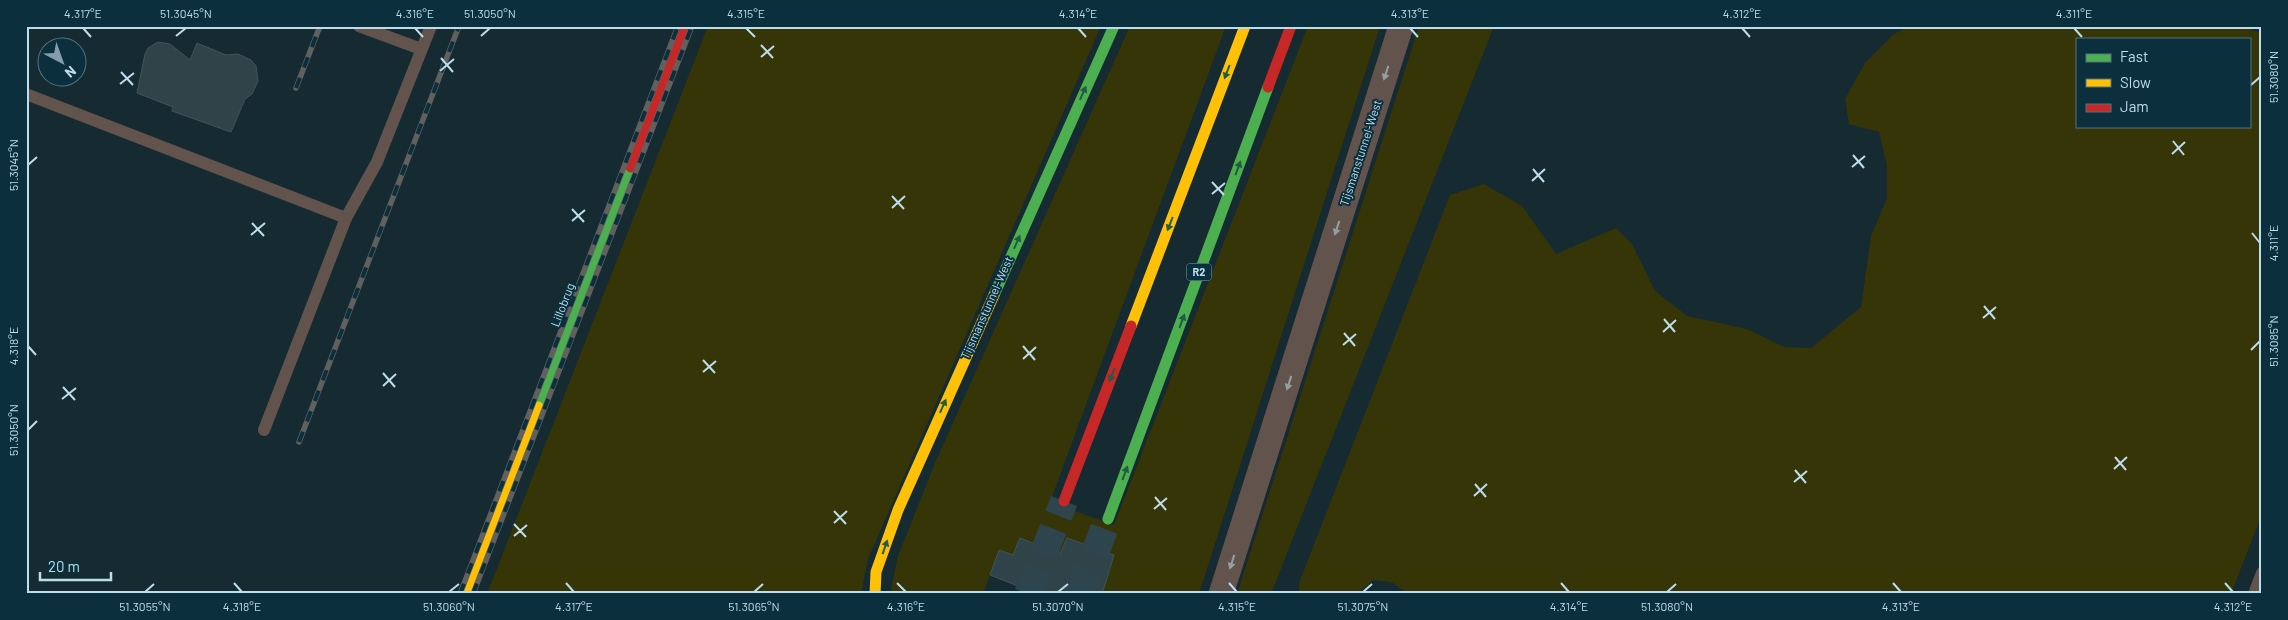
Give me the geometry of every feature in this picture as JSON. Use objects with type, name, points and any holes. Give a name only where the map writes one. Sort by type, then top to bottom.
[{"type":"main road","name":"Lillobrug","points":[[466,594],[685,26]]},
{"type":"main road","name":"Tijsmanstunnel-West","points":[[875,594],[876,572],[898,510],[1114,26]]},
{"type":"main road","points":[[1064,501],[1245,26]]},
{"type":"main road","name":"R2","points":[[1108,519],[1291,26]]},
{"type":"street","name":"Tijsmanstunnel-West","points":[[1221,594],[1401,26]]},
{"type":"lane","points":[[359,26],[421,50]]},
{"type":"lane","points":[[264,430],[346,218],[377,162],[431,26]]},
{"type":"lane","points":[[26,94],[346,218]]},
{"type":"lane","points":[[2254,594],[2262,573]]},
{"type":"shaded area","points":[[708,26],[1101,26],[868,559],[861,594],[487,594]]},
{"type":"shaded area","points":[[1130,26],[1226,26],[1050,502],[1114,525],[1308,26],[1380,26],[1199,594],[1102,594],[1114,555],[1067,538],[1060,554],[1020,538],[1013,555],[999,550],[983,594],[890,594],[898,556],[935,463]]},
{"type":"shaded area","points":[[1419,26],[1494,26],[1271,594],[1237,594]]},
{"type":"shaded area","points":[[1909,26],[2241,26],[2262,34],[2262,514],[2231,594],[1409,594],[1391,582],[1373,580],[1357,594],[1299,594],[1299,583],[1450,195],[1484,184],[1522,206],[1556,254],[1616,228],[1632,244],[1655,291],[1687,316],[1747,329],[1784,347],[1811,348],[1861,307],[1871,236],[1887,198],[1887,166],[1879,132],[1849,124],[1845,99],[1865,63],[1894,34]]},
{"type":"building","points":[[158,42],[170,44],[190,60],[197,43],[226,55],[238,54],[251,60],[256,66],[258,81],[252,94],[245,99],[231,132],[172,111],[173,107],[137,93],[145,54],[148,48]]},
{"type":"building","points":[[1020,538],[1060,554],[1067,538],[1114,555],[1102,594],[1038,594],[990,575],[999,550],[1013,555]]},
{"type":"tunnel","points":[[1028,594],[1064,501]]},
{"type":"tunnel","points":[[1079,594],[1108,519]]},
{"type":"railway","points":[[296,88],[320,26]]},
{"type":"railway","points":[[299,442],[459,26]]},
{"type":"railway","points":[[460,594],[678,26]]},
{"type":"railway","points":[[473,594],[692,26]]},
{"type":"traffic: fast","points":[[994,295],[1114,26]]},
{"type":"traffic: fast","points":[[1108,519],[1268,87]]},
{"type":"traffic: fast","points":[[538,407],[631,167]]},
{"type":"traffic: slow","points":[[1131,326],[1245,26]]},
{"type":"traffic: slow","points":[[875,594],[876,572],[898,510],[994,295]]},
{"type":"traffic: slow","points":[[466,594],[538,407]]},
{"type":"traffic: jam","points":[[631,167],[685,26]]},
{"type":"traffic: jam","points":[[1268,87],[1291,26]]},
{"type":"traffic: jam","points":[[1064,501],[1131,326]]}]
